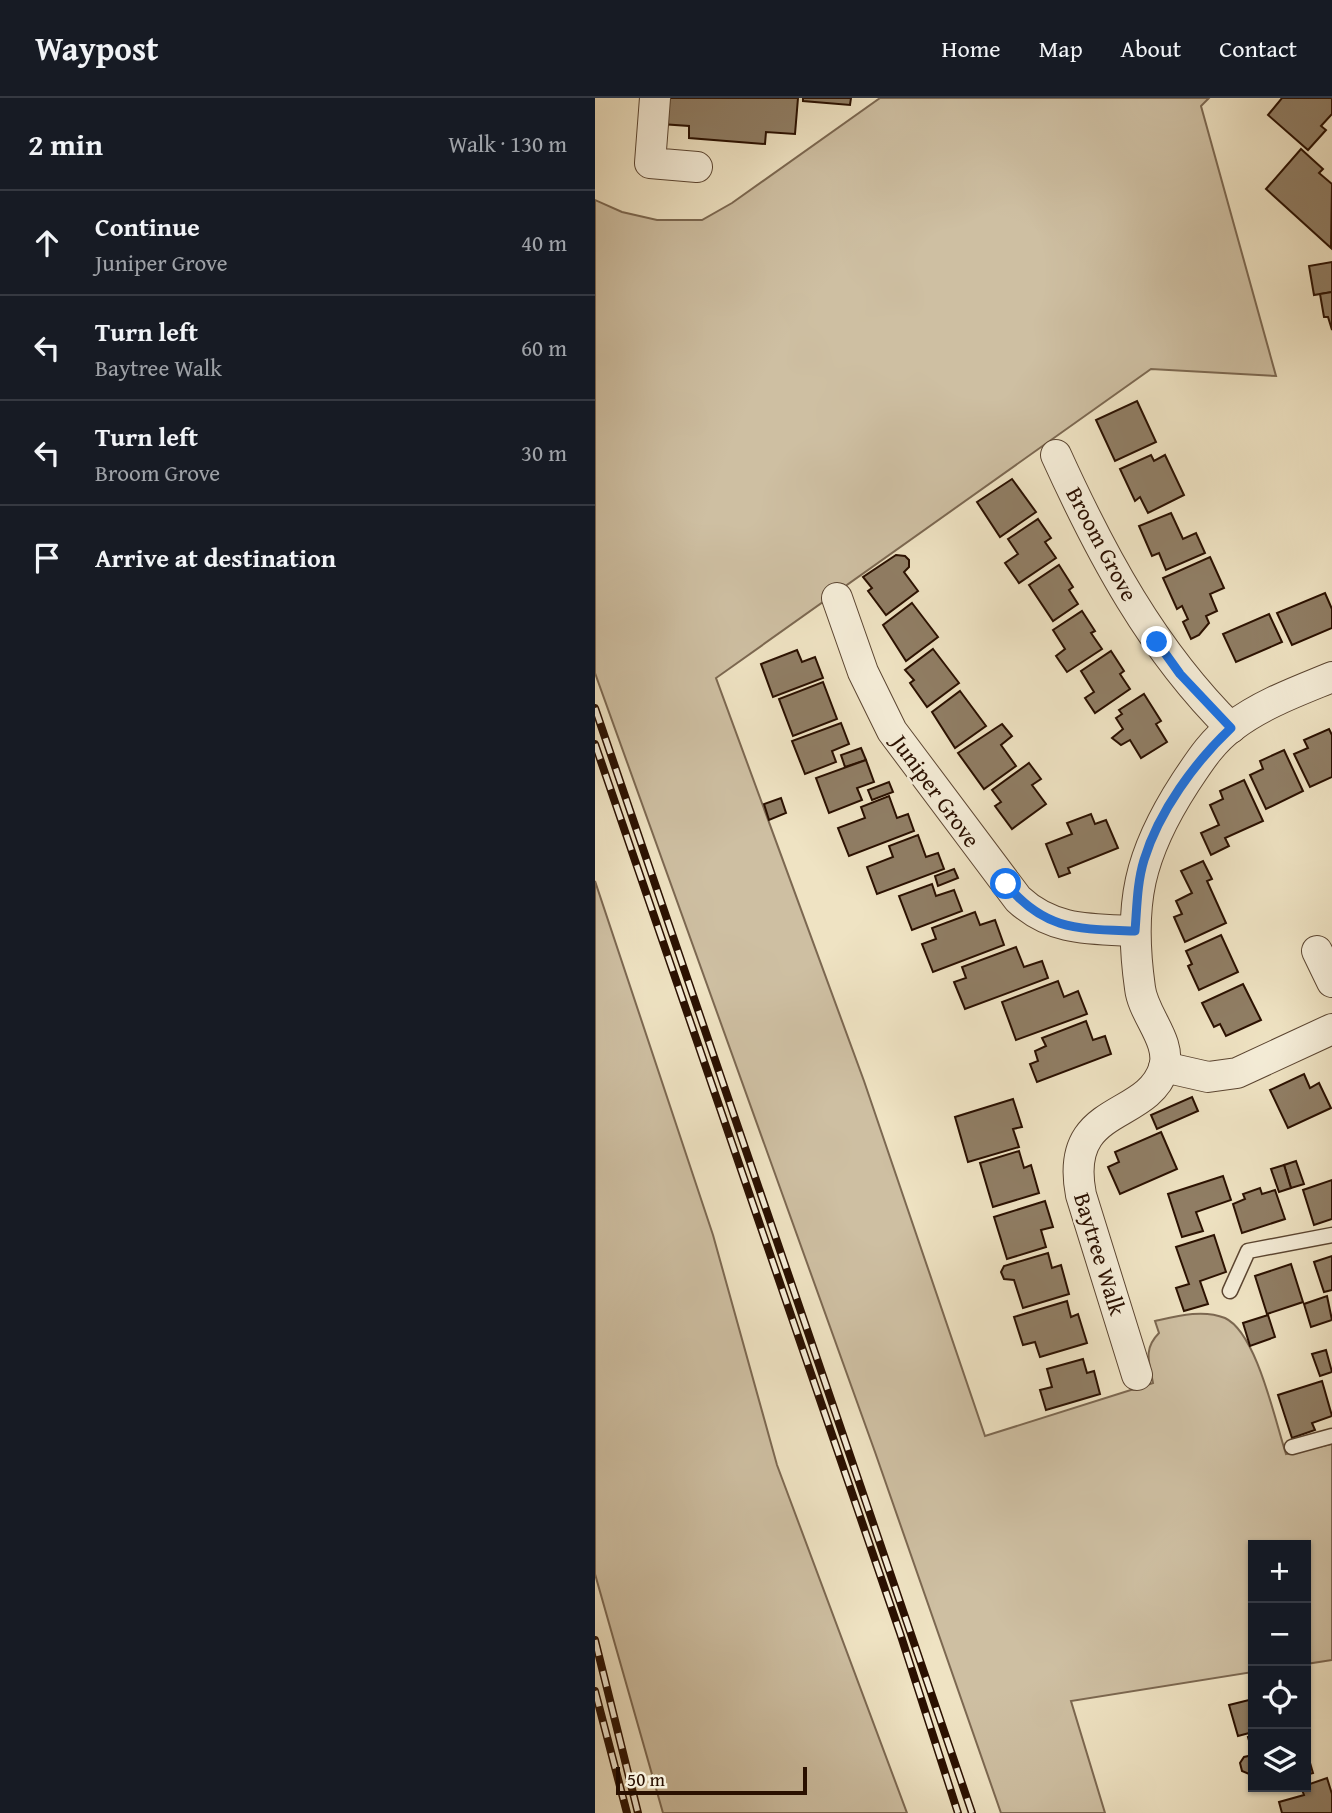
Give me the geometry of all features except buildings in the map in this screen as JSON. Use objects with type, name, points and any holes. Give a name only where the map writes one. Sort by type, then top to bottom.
[{"type":"street","points":[[655,98],[650,163],[697,167]]},
{"type":"street","name":"Broom Grove","points":[[1056,455],[1107,561],[1157,642],[1180,674],[1231,728]]},
{"type":"street","name":"Juniper Grove","points":[[837,598],[863,672],[891,731],[1018,899],[1036,914],[1057,924],[1135,931]]},
{"type":"street","points":[[1332,677],[1256,710],[1231,728],[1201,759],[1151,841],[1140,878],[1135,931],[1140,992],[1164,1049],[1164,1067],[1196,1075],[1230,1075],[1332,1029]]},
{"type":"street","points":[[1317,951],[1332,982]]},
{"type":"street","name":"Baytree Walk","points":[[1137,1375],[1081,1195],[1077,1169],[1083,1144],[1091,1132],[1154,1085],[1164,1067]]},
{"type":"lane","points":[[1230,1291],[1248,1251],[1332,1235]]},
{"type":"lane","points":[[1291,1447],[1332,1436]]},
{"type":"shaded area","points":[[880,98],[1209,98],[1201,106],[1276,376],[1151,369],[716,678],[864,1081],[985,1436],[1153,1383],[1149,1350],[1159,1333],[1155,1321],[1181,1315],[1208,1314],[1225,1318],[1246,1341],[1263,1379],[1286,1454],[1332,1444],[1332,1660],[1311,1663],[1311,1540],[1248,1540],[1248,1673],[1071,1701],[1105,1813],[1001,1813],[875,1452],[595,673],[595,200],[622,212],[657,220],[702,220],[732,203]]},
{"type":"shaded area","points":[[595,881],[713,1235],[777,1465],[907,1813],[663,1813],[595,1574]]},
{"type":"railway","points":[[595,708],[972,1813]]},
{"type":"railway","points":[[595,744],[900,1633],[958,1813]]},
{"type":"railway","points":[[595,1640],[638,1813]]},
{"type":"railway","points":[[595,1691],[627,1813]]},
{"type":"route","points":[[1006,884],[1018,899],[1043,919],[1075,928],[1135,931],[1140,878],[1151,841],[1169,807],[1201,759],[1231,728],[1180,674],[1157,642]]}]
